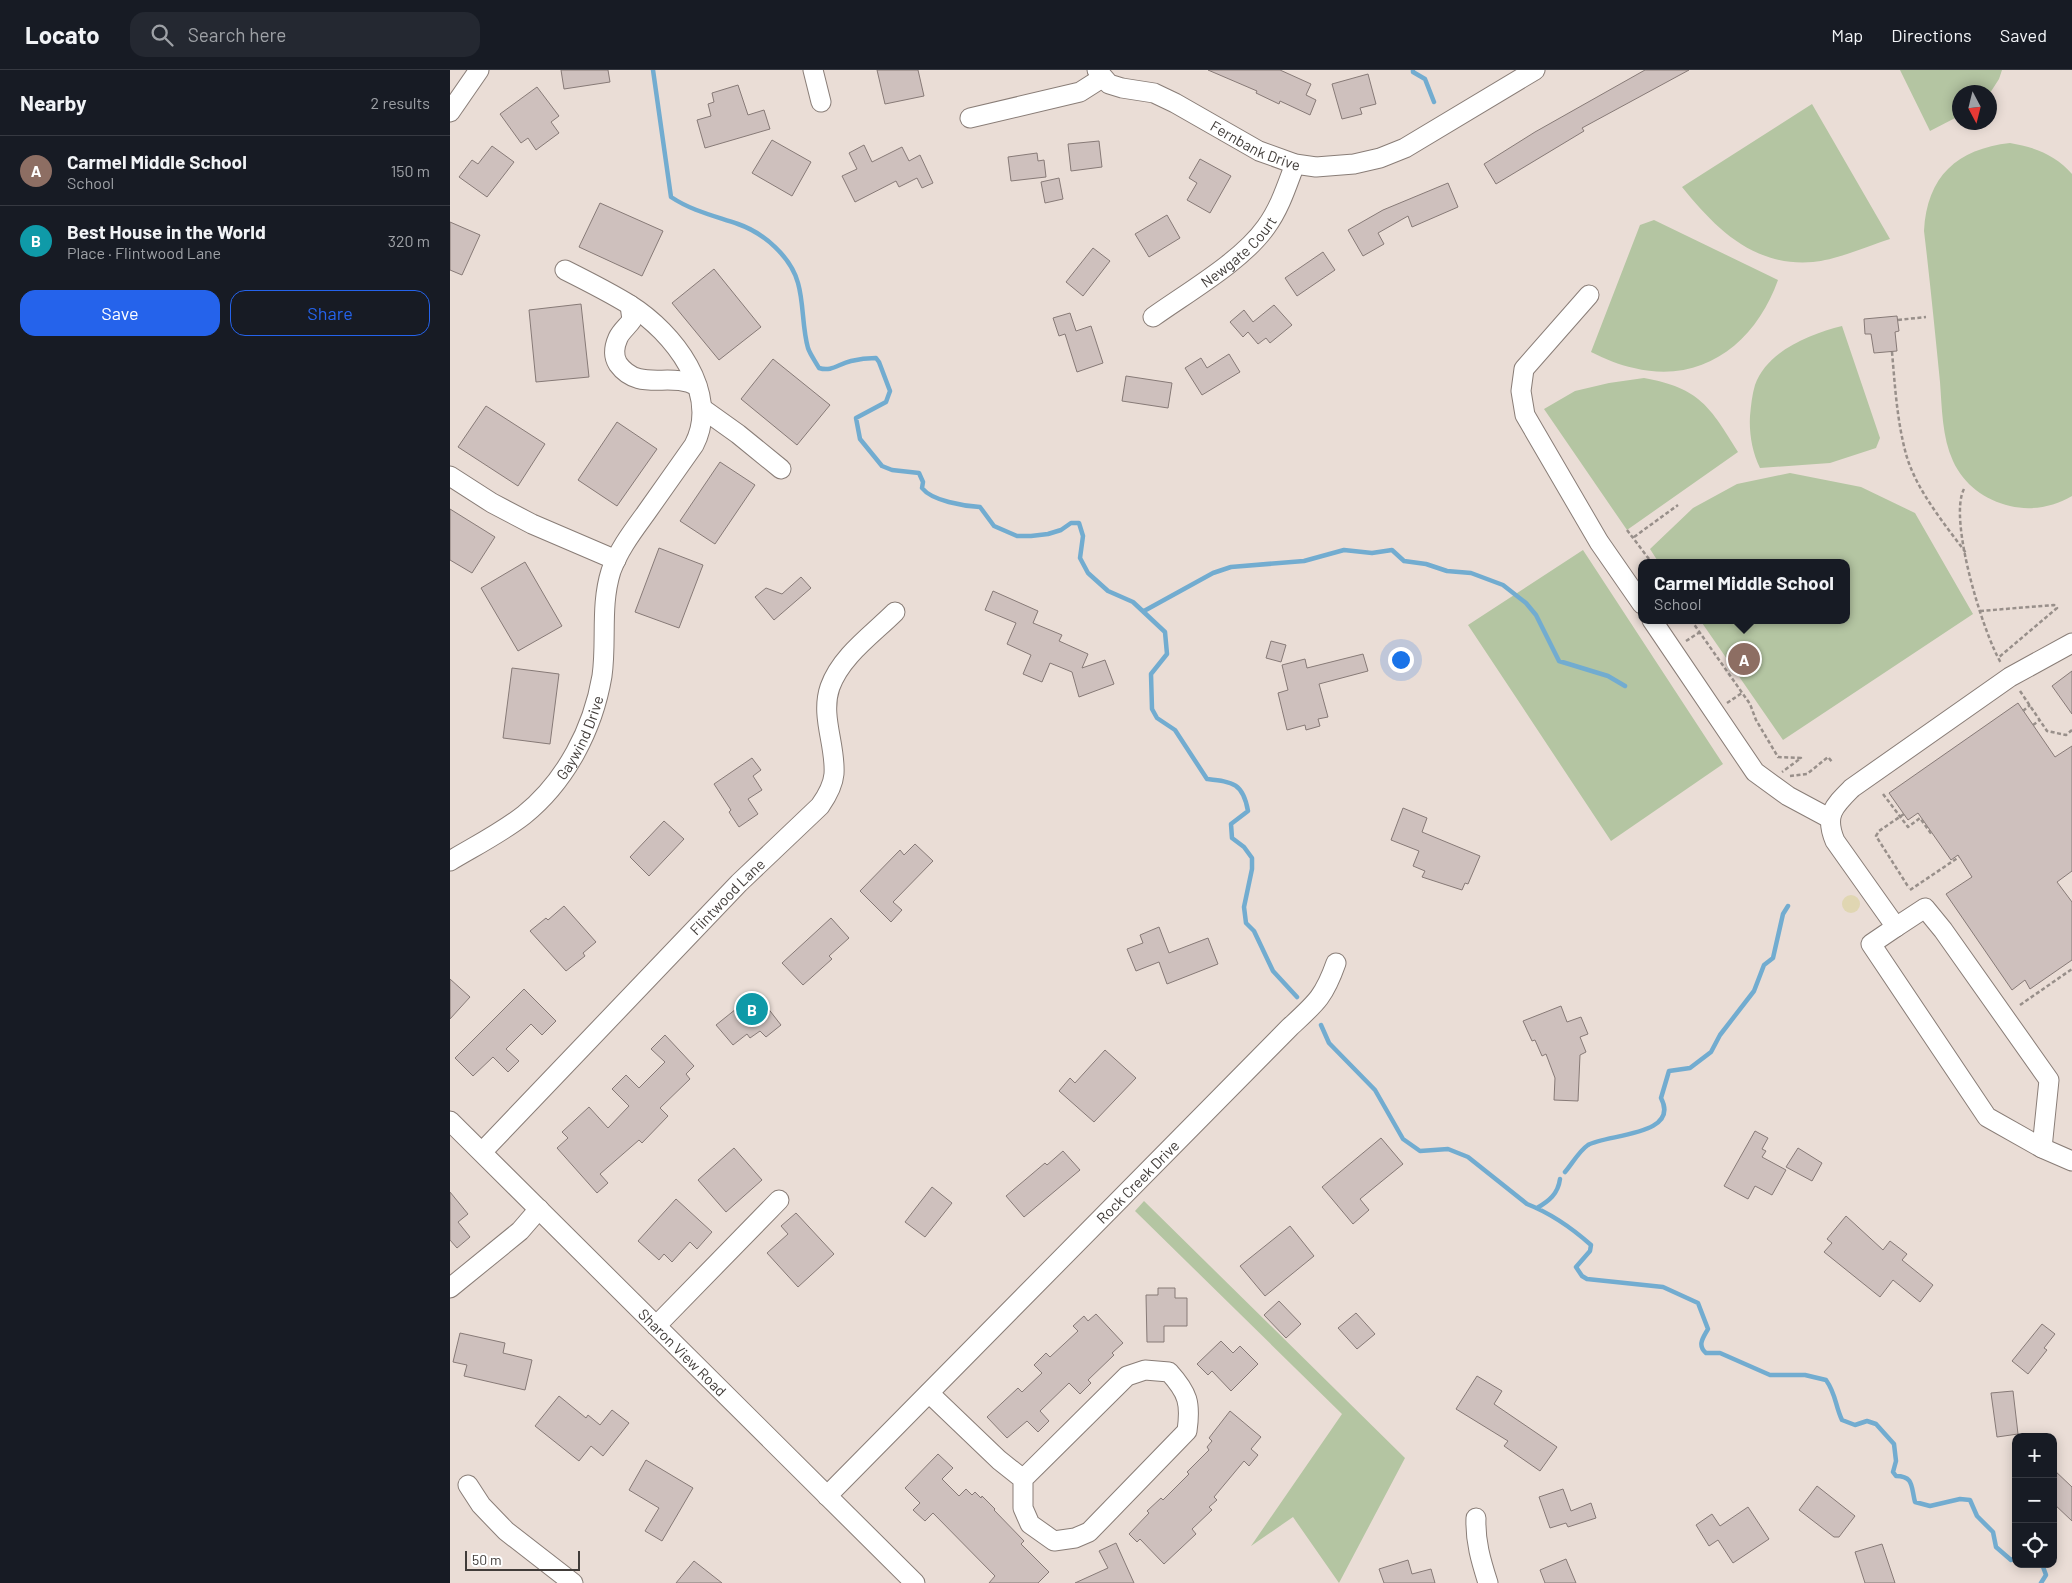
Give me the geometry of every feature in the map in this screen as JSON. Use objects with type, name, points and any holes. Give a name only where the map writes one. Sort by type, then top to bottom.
[{"type":"street","points":[[450,112],[479,70]]},
{"type":"street","points":[[813,70],[821,102]]},
{"type":"street","name":"Fernbank Drive","points":[[970,118],[1080,92],[1099,74],[1115,86],[1154,93],[1176,103],[1259,151],[1295,164],[1316,167],[1341,166],[1380,158],[1405,148],[1535,70]]},
{"type":"street","name":"Newgate Court","points":[[1153,317],[1252,244],[1267,226],[1279,205],[1295,164]]},
{"type":"street","name":"Gaywind Drive","points":[[450,860],[503,830],[524,814],[543,797],[562,774],[578,748],[595,706],[602,675],[604,608],[608,582],[616,560],[624,545],[699,436],[703,409],[697,386],[689,366],[669,339],[630,305],[566,270]]},
{"type":"street","points":[[1589,294],[1524,369],[1520,391],[1525,415],[1600,542],[1638,598]]},
{"type":"street","points":[[630,305],[632,320],[619,336],[615,347],[616,361],[625,374],[636,379],[678,380],[690,382],[697,386]]},
{"type":"street","points":[[703,409],[738,434],[781,469]]},
{"type":"street","points":[[450,476],[492,503],[532,524],[616,560]]},
{"type":"street","name":"Flintwood Lane","points":[[482,1152],[739,883],[820,806],[829,791],[834,775],[826,714],[831,685],[841,666],[852,653],[895,612]]},
{"type":"street","points":[[1655,624],[1755,772],[1788,796],[1830,818]]},
{"type":"street","points":[[1896,928],[1835,841],[1830,830],[1830,818],[1836,804],[1852,788],[2010,677],[2072,643]]},
{"type":"street","points":[[2042,1148],[2049,1080],[1943,930],[1925,908],[1871,944],[1987,1117],[2042,1148],[2072,1161]]},
{"type":"street","name":"Rock Creek Drive","points":[[827,1496],[1318,1000],[1327,986],[1336,963]]},
{"type":"street","name":"Sharon View Road","points":[[450,1121],[915,1583]]},
{"type":"street","points":[[656,1326],[779,1200]]},
{"type":"street","points":[[450,1288],[520,1230],[539,1209]]},
{"type":"street","points":[[1145,1370],[1169,1372],[1180,1384],[1190,1408],[1187,1431],[1089,1532],[1075,1538],[1054,1541],[1030,1524],[1023,1508],[1023,1479],[1126,1376],[1145,1370]]},
{"type":"street","points":[[929,1393],[999,1460],[1023,1479]]},
{"type":"street","points":[[468,1485],[485,1510],[506,1531],[573,1583]]},
{"type":"street","points":[[1476,1518],[1476,1535],[1480,1560],[1488,1583]]},
{"type":"path","points":[[1898,320],[1926,317]]},
{"type":"path","points":[[1913,318],[1913,324]]},
{"type":"path","points":[[1892,352],[1899,418],[1906,456],[1917,480],[1932,505],[1966,552]]},
{"type":"path","points":[[1964,489],[1960,502],[1973,590],[1998,658],[2003,666]]},
{"type":"path","points":[[1634,537],[1678,505]]},
{"type":"path","points":[[1627,530],[1649,559]]},
{"type":"path","points":[[1980,611],[2054,605],[2057,608],[1998,658]]},
{"type":"path","points":[[1694,624],[1742,693],[1778,758],[1801,758],[1781,772],[1784,777],[1807,774],[1828,758],[1833,763]]},
{"type":"path","points":[[1692,638],[1700,632]]},
{"type":"path","points":[[2017,686],[2047,731],[2066,734],[2072,730]]},
{"type":"path","points":[[1734,698],[1742,693]]},
{"type":"path","points":[[2023,711],[2030,705]]},
{"type":"path","points":[[2033,725],[2040,720]]},
{"type":"path","points":[[1884,794],[1908,827],[1920,818],[1932,835]]},
{"type":"path","points":[[1904,814],[1879,831],[1876,836],[1910,889],[1959,857]]},
{"type":"path","points":[[2020,1005],[2072,969]]},
{"type":"green space","points":[[1900,70],[2002,70],[1995,85],[1952,85],[1952,120],[1930,131]]},
{"type":"green space","points":[[1812,104],[1890,239],[1822,261],[1792,262],[1755,252],[1738,242],[1723,231],[1682,187]]},
{"type":"green space","points":[[2010,143],[2028,147],[2052,157],[2072,174],[2072,496],[2058,503],[2034,508],[2010,506],[1992,500],[1976,490],[1958,470],[1949,452],[1943,422],[1924,231],[1926,212],[1931,195],[1948,169],[1960,159],[1975,152],[1991,146]]},
{"type":"green space","points":[[1654,220],[1778,280],[1756,322],[1741,340],[1724,354],[1704,364],[1683,370],[1659,372],[1634,368],[1612,362],[1591,352],[1640,225]]},
{"type":"green space","points":[[1842,326],[1880,438],[1876,448],[1830,463],[1760,468],[1753,449],[1750,422],[1753,393],[1761,373],[1779,354],[1791,346],[1804,339]]},
{"type":"green space","points":[[1644,378],[1678,387],[1702,402],[1711,411],[1738,452],[1627,530],[1544,409],[1575,391],[1609,383]]},
{"type":"green space","points":[[1790,473],[1861,487],[1915,513],[1973,614],[1783,740],[1703,624],[1850,624],[1850,559],[1656,559],[1650,549],[1693,508],[1737,484]]},
{"type":"green space","points":[[1583,550],[1723,764],[1611,841],[1468,625]]},
{"type":"green space","points":[[1144,1201],[1405,1458],[1339,1583],[1293,1517],[1251,1546],[1342,1414],[1135,1211]]},
{"type":"sand","points":[[1851,895],[1857,898],[1860,904],[1857,910],[1851,913],[1845,910],[1842,904],[1845,898]]},
{"type":"building","points":[[561,70],[608,70],[610,82],[564,89]]},
{"type":"building","points":[[877,70],[918,70],[924,96],[885,104]]},
{"type":"building","points":[[1208,70],[1280,70],[1311,84],[1306,95],[1316,100],[1310,115],[1280,101],[1279,104],[1256,93],[1257,91]]},
{"type":"building","points":[[1645,70],[1689,70],[1582,128],[1584,131],[1496,184],[1484,164],[1535,132]]},
{"type":"building","points":[[1368,74],[1376,104],[1360,108],[1362,114],[1342,119],[1332,84]]},
{"type":"building","points":[[738,85],[748,115],[764,110],[770,129],[705,148],[697,120],[711,116],[708,104],[714,102],[712,93]]},
{"type":"building","points":[[537,87],[559,116],[551,122],[559,133],[536,150],[528,138],[521,143],[500,114]]},
{"type":"building","points":[[772,140],[811,162],[792,196],[752,173]]},
{"type":"building","points":[[1099,141],[1102,167],[1071,171],[1068,144]]},
{"type":"building","points":[[864,145],[872,162],[902,147],[909,161],[920,155],[933,183],[922,188],[917,178],[899,187],[896,181],[855,202],[842,176],[857,169],[849,153]]},
{"type":"building","points":[[492,146],[514,162],[487,197],[459,177],[472,160],[478,164]]},
{"type":"building","points":[[1037,153],[1038,161],[1044,160],[1046,177],[1011,181],[1008,157]]},
{"type":"building","points":[[1200,159],[1231,176],[1210,213],[1187,200],[1197,183],[1189,178]]},
{"type":"building","points":[[1059,178],[1063,199],[1045,203],[1041,182]]},
{"type":"building","points":[[1448,183],[1458,207],[1412,227],[1408,216],[1378,233],[1384,244],[1363,256],[1348,230],[1383,210]]},
{"type":"building","points":[[600,203],[663,231],[642,276],[579,247]]},
{"type":"building","points":[[1167,215],[1180,238],[1149,257],[1135,234]]},
{"type":"building","points":[[450,222],[480,235],[462,275],[450,270]]},
{"type":"building","points":[[1093,248],[1110,261],[1083,296],[1066,282]]},
{"type":"building","points":[[1323,252],[1335,270],[1297,296],[1285,278]]},
{"type":"building","points":[[714,269],[761,327],[719,360],[672,303]]},
{"type":"building","points":[[581,304],[589,377],[536,382],[529,310]]},
{"type":"building","points":[[1274,305],[1292,325],[1270,343],[1266,338],[1258,344],[1248,332],[1243,337],[1230,322],[1244,310],[1253,322]]},
{"type":"building","points":[[1070,313],[1076,331],[1091,326],[1103,363],[1077,372],[1065,334],[1059,336],[1053,318]]},
{"type":"building","points":[[1897,316],[1899,331],[1895,332],[1897,351],[1874,353],[1871,334],[1865,334],[1864,319]]},
{"type":"building","points":[[1229,354],[1240,372],[1202,395],[1185,368],[1201,358],[1207,368]]},
{"type":"building","points":[[773,359],[830,405],[797,445],[741,399]]},
{"type":"building","points":[[1126,376],[1172,383],[1168,408],[1122,401]]},
{"type":"building","points":[[486,406],[545,444],[518,486],[458,447]]},
{"type":"building","points":[[617,422],[657,449],[617,506],[578,480]]},
{"type":"building","points":[[720,462],[755,485],[715,544],[680,521]]},
{"type":"building","points":[[450,509],[495,537],[472,573],[450,560]]},
{"type":"building","points":[[659,548],[703,565],[679,628],[635,612]]},
{"type":"building","points":[[525,562],[562,626],[518,651],[481,588]]},
{"type":"building","points":[[801,577],[811,588],[774,620],[755,597],[766,588],[782,594]]},
{"type":"building","points":[[993,591],[1038,611],[1033,623],[1062,635],[1059,641],[1088,654],[1082,668],[1105,660],[1114,684],[1079,697],[1072,672],[1050,663],[1042,682],[1023,674],[1031,655],[1007,644],[1016,623],[985,610]]},
{"type":"building","points":[[1271,641],[1286,645],[1281,662],[1266,658]]},
{"type":"building","points":[[1363,654],[1368,671],[1319,684],[1328,717],[1318,719],[1320,726],[1306,730],[1305,725],[1287,730],[1278,693],[1288,690],[1282,665],[1305,659],[1307,668]]},
{"type":"building","points":[[512,668],[559,674],[550,744],[503,738]]},
{"type":"building","points":[[2072,671],[2072,714],[2052,686]]},
{"type":"building","points":[[2018,703],[2055,757],[2072,746],[2072,871],[2057,882],[2072,902],[2072,960],[2030,989],[2025,980],[2012,990],[1946,894],[1972,877],[1958,855],[1951,860],[1918,813],[1908,820],[1889,793]]},
{"type":"building","points":[[752,758],[761,770],[753,776],[762,790],[748,799],[758,814],[739,827],[729,812],[731,810],[714,784]]},
{"type":"building","points":[[1403,808],[1427,818],[1422,832],[1480,856],[1468,884],[1465,883],[1462,890],[1422,877],[1425,871],[1413,866],[1419,851],[1391,840]]},
{"type":"building","points":[[664,821],[684,839],[649,876],[630,857]]},
{"type":"building","points":[[915,844],[933,861],[893,902],[902,910],[891,922],[860,891],[900,850],[904,855]]},
{"type":"building","points":[[564,906],[596,942],[583,953],[585,956],[566,971],[530,931],[546,918],[548,920]]},
{"type":"building","points":[[831,918],[849,938],[829,956],[832,959],[803,985],[782,963]]},
{"type":"building","points":[[1159,927],[1169,953],[1208,938],[1218,964],[1167,984],[1159,962],[1136,971],[1127,949],[1143,943],[1140,935]]},
{"type":"building","points":[[450,979],[470,997],[450,1019]]},
{"type":"building","points":[[524,989],[556,1021],[542,1035],[531,1024],[506,1049],[519,1061],[508,1072],[493,1057],[473,1076],[455,1058]]},
{"type":"building","points":[[756,993],[781,1025],[766,1037],[760,1031],[750,1038],[747,1034],[733,1045],[716,1025]]},
{"type":"building","points":[[1561,1006],[1567,1022],[1581,1017],[1588,1034],[1580,1037],[1586,1052],[1580,1055],[1578,1101],[1554,1100],[1555,1078],[1546,1054],[1542,1056],[1535,1040],[1532,1041],[1523,1021]]},
{"type":"building","points":[[665,1035],[694,1066],[686,1074],[690,1079],[660,1108],[668,1116],[642,1143],[639,1140],[600,1174],[608,1183],[597,1193],[557,1148],[568,1138],[562,1132],[589,1107],[608,1128],[629,1106],[612,1089],[626,1075],[639,1088],[665,1062],[651,1049]]},
{"type":"building","points":[[1105,1050],[1136,1078],[1094,1122],[1059,1091],[1070,1078],[1075,1083]]},
{"type":"building","points":[[1755,1131],[1768,1138],[1762,1149],[1766,1151],[1762,1157],[1786,1170],[1772,1195],[1755,1186],[1748,1199],[1724,1186]]},
{"type":"building","points":[[1381,1138],[1403,1164],[1360,1199],[1369,1210],[1353,1224],[1322,1187]]},
{"type":"building","points":[[734,1148],[762,1180],[726,1212],[698,1180]]},
{"type":"building","points":[[1798,1148],[1822,1163],[1812,1181],[1786,1167]]},
{"type":"building","points":[[1063,1151],[1080,1170],[1024,1217],[1006,1196],[1045,1163],[1047,1165]]},
{"type":"building","points":[[932,1187],[952,1203],[925,1237],[905,1222]]},
{"type":"building","points":[[450,1192],[468,1214],[458,1222],[470,1237],[457,1248],[450,1240]]},
{"type":"building","points":[[676,1199],[712,1232],[697,1249],[690,1242],[672,1262],[664,1254],[659,1260],[638,1241]]},
{"type":"building","points":[[796,1213],[834,1254],[798,1287],[767,1253],[788,1234],[781,1226]]},
{"type":"building","points":[[1846,1216],[1883,1250],[1890,1241],[1907,1254],[1902,1260],[1933,1285],[1920,1302],[1893,1280],[1880,1297],[1824,1252],[1832,1243],[1827,1239]]},
{"type":"building","points":[[1290,1226],[1314,1256],[1265,1296],[1240,1266]]},
{"type":"building","points":[[1158,1288],[1175,1288],[1175,1298],[1187,1298],[1187,1326],[1164,1326],[1164,1342],[1147,1342],[1146,1295],[1158,1295]]},
{"type":"building","points":[[1279,1301],[1301,1324],[1286,1338],[1264,1315]]},
{"type":"building","points":[[1356,1313],[1375,1334],[1357,1349],[1338,1328]]},
{"type":"building","points":[[1096,1314],[1123,1343],[1112,1353],[1114,1355],[1088,1380],[1091,1383],[1080,1394],[1069,1383],[1040,1411],[1049,1421],[1038,1432],[1027,1421],[1007,1438],[987,1417],[1018,1388],[1022,1392],[1042,1373],[1034,1365],[1046,1353],[1050,1357],[1078,1331],[1073,1326],[1084,1316],[1088,1321]]},
{"type":"building","points":[[2042,1324],[2055,1334],[2044,1348],[2047,1350],[2028,1374],[2012,1361]]},
{"type":"building","points":[[460,1333],[505,1343],[503,1353],[532,1360],[525,1390],[464,1376],[467,1365],[453,1362]]},
{"type":"building","points":[[1221,1341],[1233,1353],[1240,1346],[1258,1364],[1231,1391],[1212,1371],[1208,1375],[1197,1364]]},
{"type":"building","points":[[1477,1376],[1502,1391],[1494,1404],[1557,1447],[1540,1471],[1504,1446],[1508,1441],[1456,1409]]},
{"type":"building","points":[[2013,1391],[2018,1433],[1997,1437],[1991,1393]]},
{"type":"building","points":[[559,1396],[586,1418],[588,1415],[600,1425],[612,1410],[629,1423],[603,1456],[591,1446],[579,1461],[535,1426]]},
{"type":"building","points":[[1230,1411],[1261,1437],[1251,1449],[1258,1455],[1249,1466],[1244,1461],[1214,1497],[1217,1500],[1209,1507],[1212,1510],[1192,1529],[1196,1534],[1164,1564],[1140,1539],[1137,1542],[1129,1534],[1149,1513],[1147,1511],[1161,1498],[1163,1500],[1189,1474],[1187,1472],[1209,1450],[1207,1447],[1212,1441],[1209,1438]]},
{"type":"building","points":[[938,1454],[953,1468],[942,1479],[959,1496],[966,1489],[972,1495],[975,1492],[981,1498],[982,1496],[1024,1541],[1021,1544],[1049,1572],[1038,1583],[989,1583],[995,1576],[933,1513],[925,1521],[913,1510],[920,1503],[905,1488]]},
{"type":"building","points":[[646,1460],[693,1488],[662,1541],[645,1531],[659,1508],[629,1490]]},
{"type":"building","points":[[2057,1473],[2072,1487],[2072,1521],[2057,1507]]},
{"type":"building","points":[[1817,1486],[1855,1516],[1839,1537],[1834,1537],[1799,1510]]},
{"type":"building","points":[[1563,1489],[1571,1511],[1591,1503],[1596,1518],[1568,1527],[1566,1523],[1550,1528],[1539,1497]]},
{"type":"building","points":[[1748,1507],[1769,1539],[1733,1563],[1718,1540],[1709,1546],[1696,1525],[1712,1514],[1720,1526]]},
{"type":"building","points":[[1116,1543],[1134,1583],[1075,1583],[1108,1568],[1099,1551]]},
{"type":"building","points":[[1882,1544],[1895,1583],[1865,1583],[1855,1552]]},
{"type":"building","points":[[1566,1559],[1576,1583],[1545,1583],[1540,1570]]},
{"type":"building","points":[[1408,1560],[1412,1574],[1431,1569],[1435,1583],[1384,1583],[1379,1569]]},
{"type":"building","points":[[694,1561],[722,1583],[676,1583]]},
{"type":"waterway","points":[[653,70],[671,197],[695,210],[748,228],[767,240],[783,255],[798,283],[808,348],[819,368],[828,369],[867,358],[876,358],[879,362],[890,391],[886,402],[856,418],[860,439],[882,466],[892,470],[919,473],[923,482],[922,488],[927,493],[949,502],[980,507],[994,526],[1017,536],[1048,534],[1061,530],[1071,523],[1079,523],[1083,536],[1080,558],[1088,573],[1108,591],[1133,602],[1165,632],[1167,654],[1151,674],[1152,709],[1157,718],[1175,730],[1207,779],[1224,781],[1240,789],[1248,811],[1231,824],[1232,838],[1244,847],[1252,858],[1252,869],[1244,907],[1246,923],[1254,931],[1273,971],[1297,997]]},
{"type":"waterway","points":[[1413,70],[1413,72],[1425,79],[1434,102]]},
{"type":"waterway","points":[[1144,611],[1213,573],[1231,567],[1304,561],[1344,550],[1372,553],[1392,550],[1404,561],[1426,564],[1447,571],[1471,573],[1503,585],[1526,603],[1536,615],[1559,661],[1608,676],[1625,686]]},
{"type":"waterway","points":[[1565,1172],[1588,1145],[1597,1141],[1639,1132],[1661,1120],[1664,1110],[1661,1098],[1669,1071],[1690,1068],[1711,1052],[1720,1035],[1754,991],[1764,965],[1773,958],[1783,914],[1788,906]]},
{"type":"waterway","points":[[1321,1025],[1329,1043],[1375,1090],[1403,1139],[1420,1151],[1448,1149],[1468,1157],[1527,1204],[1553,1217],[1577,1233],[1591,1245],[1590,1251],[1576,1267],[1582,1276],[1587,1279],[1663,1287],[1698,1303],[1708,1329],[1701,1344],[1706,1353],[1720,1353],[1770,1375],[1805,1375],[1826,1380],[1832,1390],[1842,1420],[1855,1425],[1867,1421],[1876,1424],[1894,1444],[1896,1461],[1893,1472],[1896,1476],[1909,1480],[1915,1502],[1930,1506],[1960,1499],[1970,1500],[1977,1516],[1993,1532],[1996,1547],[2012,1560]]},
{"type":"waterway","points":[[1537,1208],[1552,1196],[1557,1189],[1560,1179]]},
{"type":"waterway","points":[[2041,1583],[2046,1575],[2043,1568]]},
{"type":"place","name":"Carmel Middle School","points":[[1744,659]]},
{"type":"place","name":"Best House in the World","points":[[752,1009]]}]
